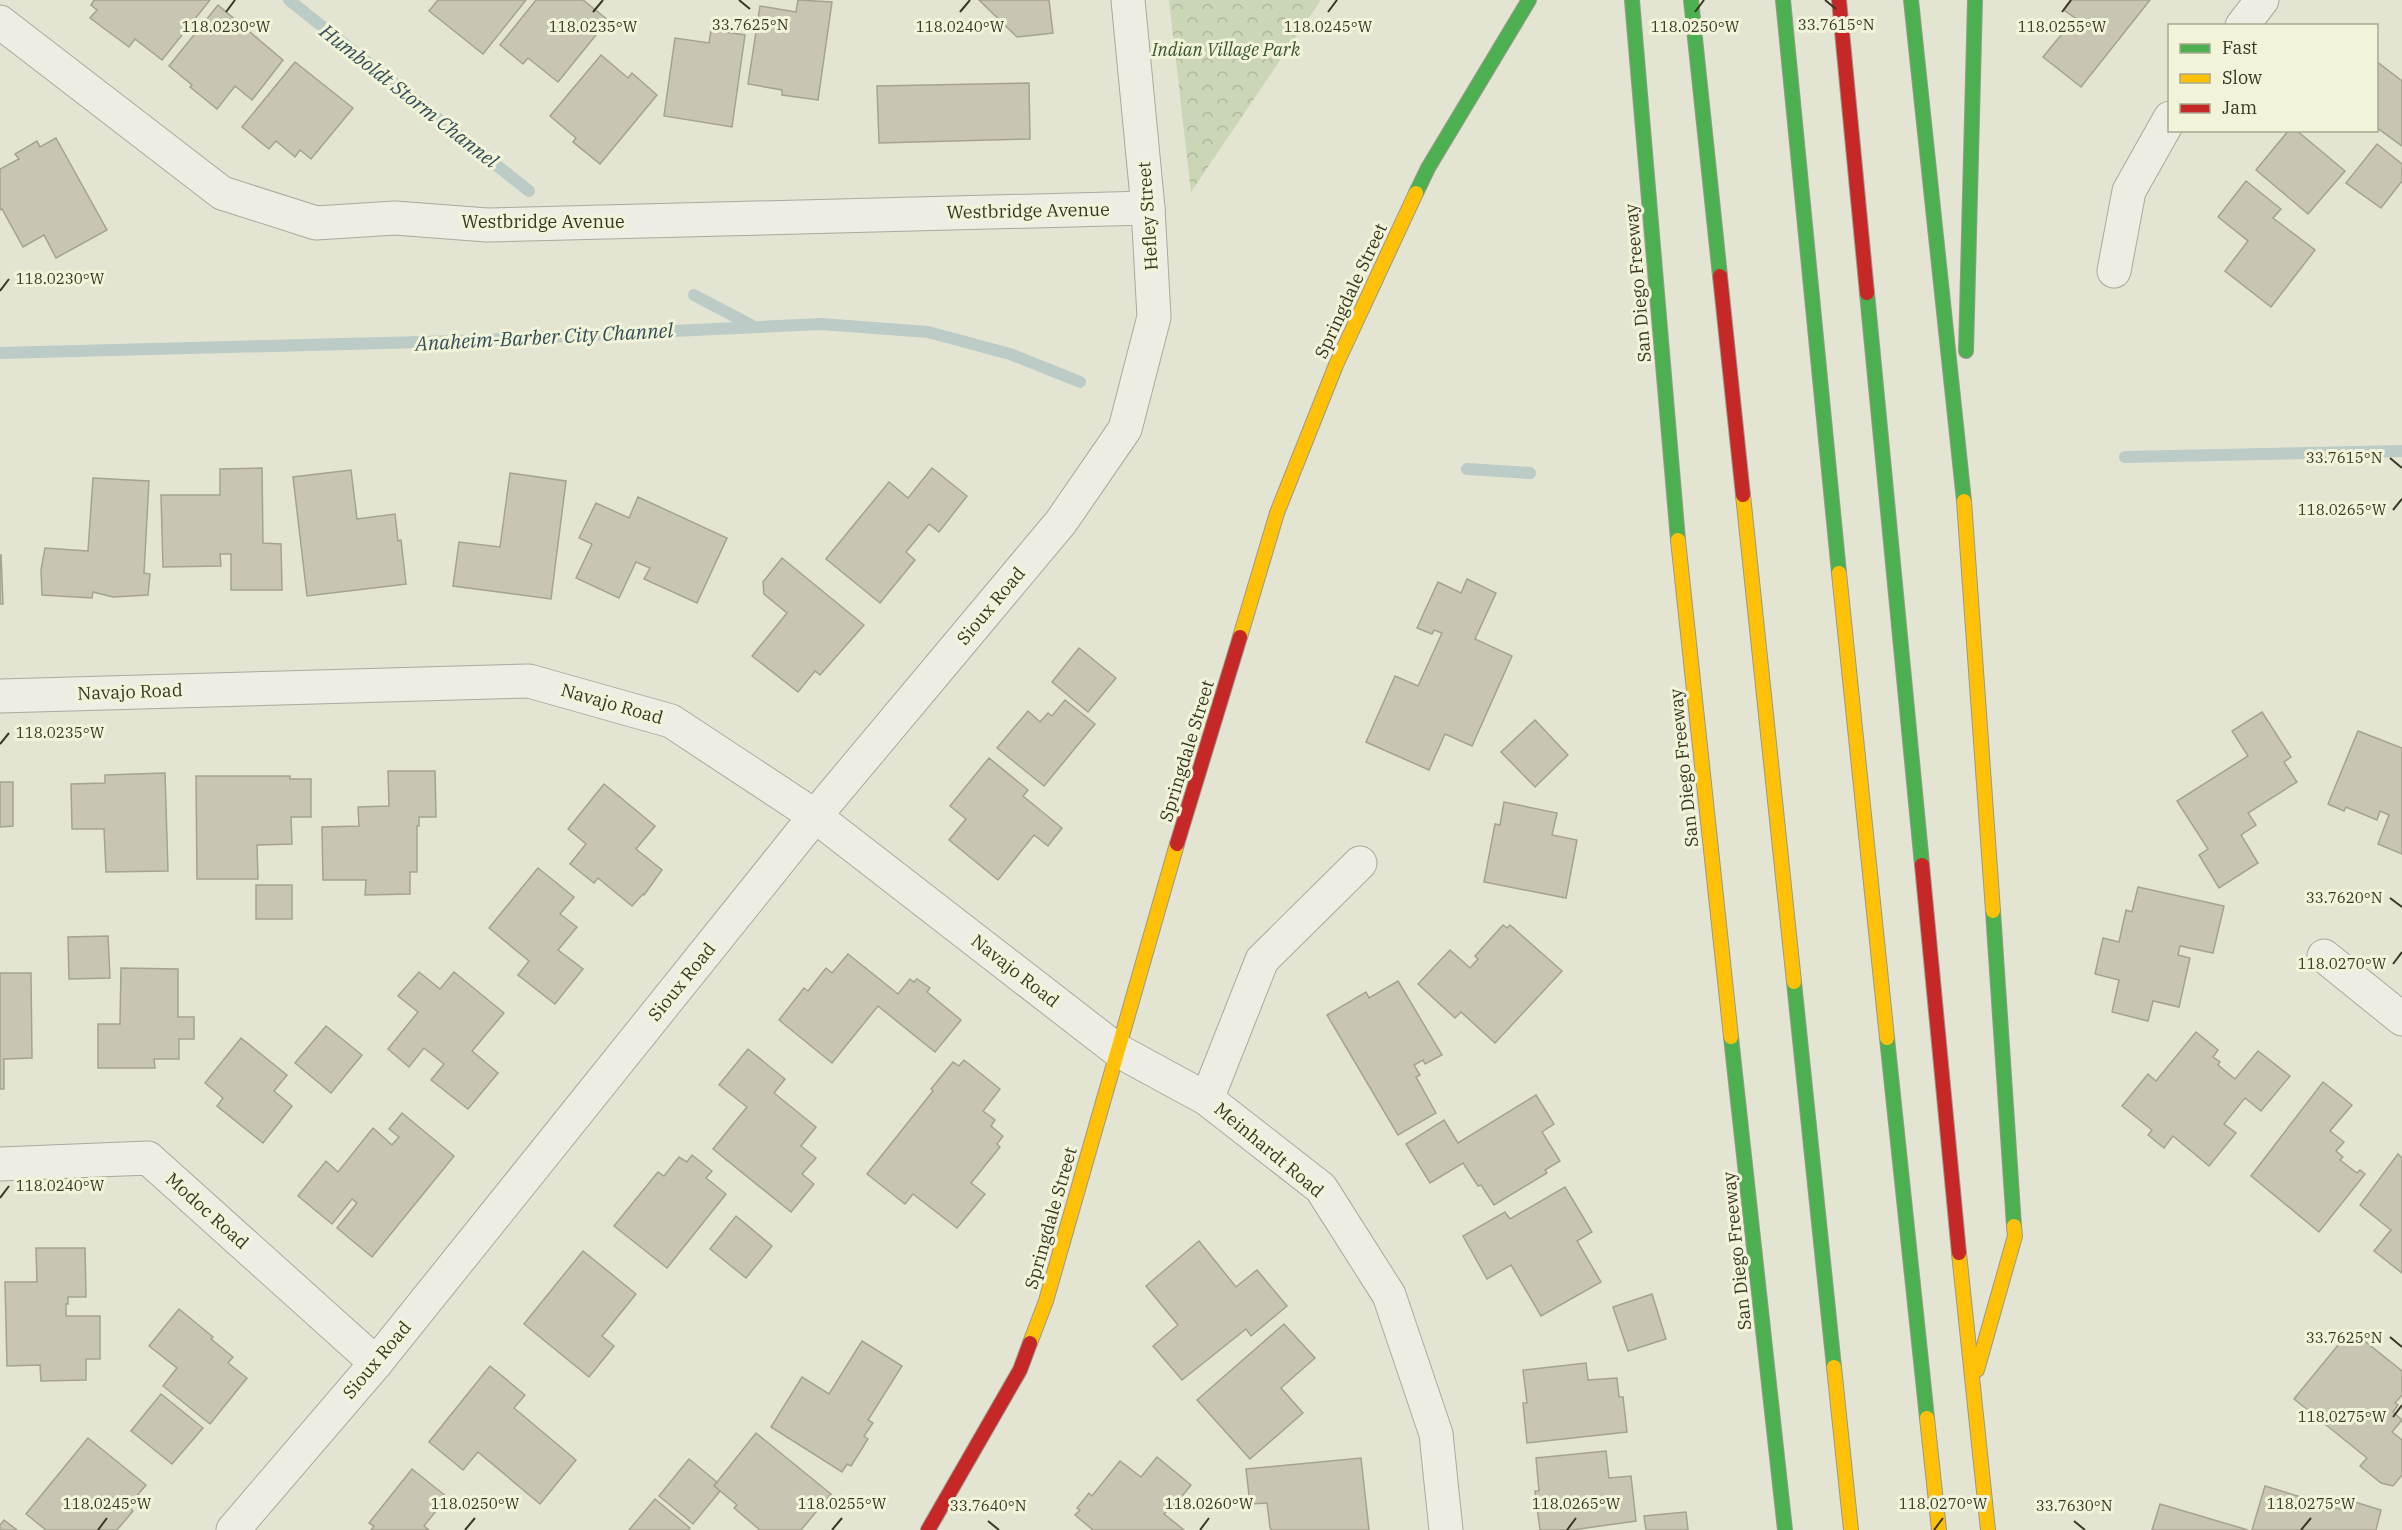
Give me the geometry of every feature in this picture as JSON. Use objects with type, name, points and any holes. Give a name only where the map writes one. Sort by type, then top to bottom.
[{"type":"main road","name":"Springdale Street","points":[[928,1530],[1023,1360],[1046,1301],[1117,1050],[1277,513],[1336,365],[1428,168],[1529,0]]},
{"type":"main road","name":"San Diego Freeway","points":[[1632,0],[1680,565],[1785,1530]]},
{"type":"main road","points":[[1691,0],[1851,1530]]},
{"type":"main road","points":[[1783,0],[1848,670],[1939,1530]]},
{"type":"main road","points":[[1839,0],[1972,1386],[1988,1530]]},
{"type":"main road","points":[[1911,0],[1963,481],[2016,1236],[1972,1386]]},
{"type":"main road","points":[[1963,481],[1975,0]]},
{"type":"street","name":"Hefley Street","points":[[1125,429],[1154,317],[1148,208],[1128,0]]},
{"type":"street","points":[[2244,24],[2262,0]]},
{"type":"street","name":"Westbridge Avenue","points":[[0,22],[222,193],[316,223],[395,218],[487,225],[1148,208]]},
{"type":"street","points":[[2114,271],[2129,191],[2168,120]]},
{"type":"street","name":"Sioux Road","points":[[233,1530],[376,1363],[815,816],[1062,522],[1125,429]]},
{"type":"street","name":"Navajo Road","points":[[0,696],[530,681],[671,721],[815,816],[1117,1050]]},
{"type":"street","points":[[1207,1099],[1262,960],[1360,863]]},
{"type":"street","points":[[2324,956],[2402,1019]]},
{"type":"street","name":"Meinhardt Road","points":[[1117,1050],[1207,1099],[1321,1188],[1389,1295],[1436,1434],[1446,1530]]},
{"type":"street","name":"Modoc Road","points":[[0,1164],[148,1158],[376,1363]]},
{"type":"green space","name":"Indian Village Park","points":[[1169,0],[1321,0],[1191,192]]},
{"type":"building","points":[[94,0],[210,0],[162,60],[135,39],[129,47],[90,18],[97,10],[91,5]]},
{"type":"building","points":[[438,0],[526,0],[483,54],[429,11]]},
{"type":"building","points":[[536,0],[583,0],[608,20],[558,82],[528,58],[523,64],[500,45]]},
{"type":"building","points":[[798,0],[832,2],[818,100],[782,95],[782,90],[748,84],[760,6],[796,12]]},
{"type":"building","points":[[979,0],[1049,0],[1053,33],[1017,37]]},
{"type":"building","points":[[2072,0],[2150,0],[2081,87],[2043,57],[2075,18],[2064,10]]},
{"type":"building","points":[[218,5],[283,60],[252,100],[235,86],[217,109],[169,66]]},
{"type":"building","points":[[711,30],[745,35],[732,127],[664,116],[675,38],[709,43]]},
{"type":"building","points":[[601,55],[628,78],[632,73],[657,95],[600,164],[573,142],[576,138],[550,116]]},
{"type":"building","points":[[295,62],[353,108],[311,159],[300,150],[295,157],[276,141],[269,149],[242,127]]},
{"type":"building","points":[[2378,63],[2402,81],[2402,146],[2378,128]]},
{"type":"building","points":[[1029,83],[1030,139],[879,143],[877,86]]},
{"type":"building","points":[[2287,132],[2298,132],[2345,171],[2308,214],[2256,170]]},
{"type":"building","points":[[56,138],[107,230],[56,258],[44,235],[23,247],[2,209],[0,210],[0,169],[19,159],[15,154],[37,141],[40,147]]},
{"type":"building","points":[[2377,144],[2402,164],[2402,181],[2381,208],[2346,183]]},
{"type":"building","points":[[2246,181],[2281,209],[2273,218],[2315,250],[2271,307],[2225,271],[2248,241],[2218,217]]},
{"type":"building","points":[[262,468],[263,543],[281,544],[282,590],[231,590],[231,554],[220,554],[221,566],[163,567],[161,495],[220,495],[220,469]]},
{"type":"building","points":[[932,468],[967,496],[939,532],[929,524],[906,552],[915,560],[880,603],[826,559],[889,482],[908,498]]},
{"type":"building","points":[[351,470],[357,519],[395,514],[398,541],[401,540],[406,584],[307,596],[293,477]]},
{"type":"building","points":[[510,473],[566,481],[551,599],[453,586],[459,542],[500,547]]},
{"type":"building","points":[[93,478],[149,481],[144,573],[150,574],[148,595],[113,597],[93,592],[92,598],[42,595],[41,570],[45,548],[88,551]]},
{"type":"building","points":[[638,497],[727,538],[697,603],[644,579],[650,568],[636,562],[619,598],[576,578],[592,544],[579,538],[596,503],[629,518]]},
{"type":"building","points":[[1,555],[3,604],[0,604]]},
{"type":"building","points":[[782,558],[864,625],[820,675],[815,671],[798,692],[752,656],[787,613],[764,594],[763,582]]},
{"type":"building","points":[[1467,579],[1496,593],[1475,639],[1512,656],[1472,746],[1445,734],[1429,770],[1366,742],[1395,676],[1418,686],[1442,633],[1434,630],[1432,634],[1417,628],[1438,582],[1461,593]]},
{"type":"building","points":[[1079,648],[1116,678],[1088,712],[1052,682]]},
{"type":"building","points":[[1065,700],[1095,724],[1044,786],[997,748],[1028,711],[1040,722],[1048,713],[1052,716]]},
{"type":"building","points":[[2262,712],[2291,757],[2284,762],[2297,782],[2248,813],[2256,825],[2241,835],[2258,863],[2219,888],[2199,855],[2208,849],[2177,801],[2248,756],[2232,731]]},
{"type":"building","points":[[1535,720],[1568,755],[1535,787],[1501,752]]},
{"type":"building","points":[[2358,731],[2402,748],[2402,854],[2378,844],[2389,815],[2380,811],[2377,820],[2346,807],[2344,811],[2328,804]]},
{"type":"building","points":[[989,758],[1028,790],[1023,796],[1062,828],[1048,846],[1034,835],[998,880],[949,840],[966,819],[950,806]]},
{"type":"building","points":[[388,771],[435,771],[436,817],[419,817],[417,872],[410,872],[410,894],[365,895],[366,880],[323,880],[322,827],[359,826],[358,807],[389,806]]},
{"type":"building","points":[[165,773],[168,871],[106,872],[104,829],[72,829],[71,784],[105,783],[105,775]]},
{"type":"building","points":[[196,776],[290,776],[290,779],[311,779],[311,817],[291,817],[292,844],[257,845],[258,879],[197,879]]},
{"type":"building","points":[[0,782],[13,782],[13,826],[0,827]]},
{"type":"building","points":[[604,784],[655,826],[636,849],[662,870],[644,895],[632,906],[598,878],[594,883],[570,864],[586,844],[568,829]]},
{"type":"building","points":[[1504,802],[1557,813],[1552,835],[1577,840],[1566,898],[1484,882],[1495,824],[1500,825]]},
{"type":"building","points":[[538,868],[574,897],[560,914],[577,927],[558,950],[583,969],[555,1004],[518,975],[529,961],[489,928]]},
{"type":"building","points":[[256,885],[292,885],[292,919],[256,919]]},
{"type":"building","points":[[2138,887],[2224,906],[2213,953],[2180,946],[2178,955],[2190,958],[2179,1007],[2153,1001],[2148,1021],[2112,1012],[2119,980],[2095,974],[2103,938],[2119,942],[2126,910],[2132,912]]},
{"type":"building","points":[[1503,925],[1507,928],[1510,925],[1562,971],[1495,1043],[1461,1012],[1455,1018],[1418,984],[1450,950],[1470,968],[1478,959],[1475,956]]},
{"type":"building","points":[[108,936],[110,978],[69,979],[68,937]]},
{"type":"building","points":[[848,954],[898,994],[910,979],[914,982],[917,979],[930,988],[927,992],[961,1020],[935,1052],[878,1006],[832,1063],[779,1020],[804,988],[808,991],[826,968],[832,973]]},
{"type":"building","points":[[121,968],[178,969],[178,1017],[194,1017],[194,1039],[179,1039],[179,1059],[154,1059],[155,1068],[98,1068],[98,1024],[120,1024]]},
{"type":"building","points":[[419,972],[440,989],[454,972],[504,1013],[472,1051],[498,1073],[468,1109],[431,1080],[444,1064],[424,1048],[409,1067],[388,1049],[418,1012],[398,996]]},
{"type":"building","points":[[0,973],[31,973],[32,1058],[4,1059],[4,1089],[0,1089]]},
{"type":"building","points":[[1398,981],[1442,1055],[1425,1064],[1423,1060],[1414,1065],[1420,1075],[1416,1077],[1436,1113],[1398,1135],[1327,1015],[1366,992],[1369,998]]},
{"type":"building","points":[[326,1026],[362,1055],[331,1093],[295,1063]]},
{"type":"building","points":[[2196,1032],[2218,1050],[2213,1057],[2220,1062],[2218,1065],[2235,1079],[2258,1051],[2290,1076],[2261,1111],[2245,1098],[2224,1124],[2236,1133],[2209,1166],[2173,1136],[2164,1148],[2148,1135],[2152,1130],[2122,1106],[2148,1074],[2156,1081]]},
{"type":"building","points":[[241,1038],[287,1075],[274,1091],[292,1106],[263,1143],[217,1106],[223,1098],[205,1083]]},
{"type":"building","points":[[748,1049],[785,1079],[774,1093],[816,1127],[801,1146],[816,1158],[802,1174],[814,1184],[791,1212],[713,1149],[747,1107],[719,1085]]},
{"type":"building","points":[[964,1060],[1000,1089],[983,1111],[995,1120],[991,1126],[1003,1136],[997,1144],[1000,1147],[971,1183],[985,1194],[957,1228],[913,1194],[905,1204],[867,1174],[953,1062],[959,1066]]},
{"type":"building","points":[[2323,1082],[2352,1105],[2330,1131],[2344,1142],[2336,1151],[2343,1157],[2340,1160],[2357,1173],[2360,1170],[2365,1174],[2319,1232],[2251,1176]]},
{"type":"building","points":[[1536,1095],[1554,1124],[1542,1132],[1560,1161],[1545,1170],[1547,1173],[1494,1205],[1463,1163],[1430,1183],[1406,1144],[1444,1120],[1458,1143]]},
{"type":"building","points":[[402,1113],[454,1156],[372,1257],[337,1228],[357,1203],[352,1199],[332,1224],[298,1196],[326,1161],[338,1172],[373,1128],[392,1145],[399,1137],[389,1129]]},
{"type":"building","points":[[2398,1154],[2402,1158],[2402,1273],[2374,1251],[2391,1230],[2360,1205]]},
{"type":"building","points":[[692,1155],[712,1171],[706,1178],[726,1194],[667,1268],[614,1226],[658,1172],[664,1176],[679,1157],[687,1162]]},
{"type":"building","points":[[1565,1187],[1592,1232],[1577,1241],[1601,1282],[1541,1316],[1511,1265],[1487,1279],[1463,1236],[1505,1212],[1510,1219]]},
{"type":"building","points":[[736,1216],[772,1246],[746,1278],[710,1249]]},
{"type":"building","points":[[1199,1241],[1236,1287],[1257,1270],[1287,1306],[1251,1336],[1246,1329],[1182,1380],[1153,1346],[1178,1325],[1146,1286]]},
{"type":"building","points":[[36,1248],[85,1248],[86,1297],[68,1297],[66,1316],[100,1316],[100,1359],[86,1359],[86,1380],[41,1381],[40,1365],[7,1366],[5,1282],[37,1282]]},
{"type":"building","points":[[583,1251],[636,1294],[602,1336],[614,1346],[589,1377],[524,1324]]},
{"type":"building","points":[[1652,1294],[1666,1339],[1628,1351],[1613,1307]]},
{"type":"building","points":[[179,1309],[233,1357],[228,1363],[247,1378],[210,1424],[163,1386],[177,1368],[149,1346]]},
{"type":"building","points":[[1284,1324],[1315,1358],[1281,1388],[1303,1413],[1250,1459],[1197,1400]]},
{"type":"building","points":[[2348,1333],[2357,1335],[2402,1371],[2402,1395],[2395,1403],[2398,1405],[2393,1412],[2402,1420],[2392,1432],[2402,1440],[2402,1475],[2393,1486],[2381,1483],[2360,1466],[2367,1458],[2294,1399]]},
{"type":"building","points":[[862,1341],[902,1366],[868,1420],[873,1423],[864,1436],[868,1439],[851,1466],[847,1464],[842,1472],[771,1427],[802,1377],[829,1394]]},
{"type":"building","points":[[1586,1363],[1588,1380],[1617,1378],[1619,1397],[1623,1397],[1627,1432],[1527,1443],[1523,1403],[1527,1403],[1523,1370]]},
{"type":"building","points":[[490,1366],[525,1395],[514,1408],[576,1460],[540,1504],[478,1452],[463,1470],[429,1442]]},
{"type":"building","points":[[161,1394],[203,1428],[172,1464],[131,1431]]},
{"type":"building","points":[[756,1433],[831,1494],[801,1530],[760,1530],[734,1508],[737,1505],[714,1486]]},
{"type":"building","points":[[88,1438],[146,1485],[128,1506],[133,1511],[117,1530],[46,1530],[26,1514]]},
{"type":"building","points":[[1606,1451],[1609,1478],[1631,1476],[1636,1521],[1572,1530],[1540,1530],[1535,1491],[1539,1491],[1536,1458]]},
{"type":"building","points":[[1157,1457],[1191,1485],[1174,1506],[1172,1504],[1164,1514],[1184,1530],[1093,1530],[1075,1515],[1080,1510],[1077,1508],[1089,1493],[1092,1496],[1120,1461],[1141,1477]]},
{"type":"building","points":[[1361,1458],[1369,1530],[1272,1530],[1267,1503],[1250,1504],[1246,1469]]},
{"type":"building","points":[[689,1459],[717,1482],[714,1486],[720,1491],[693,1524],[659,1496]]},
{"type":"building","points":[[412,1469],[447,1497],[424,1526],[429,1530],[371,1530],[374,1526],[369,1523]]},
{"type":"building","points":[[2265,1486],[2343,1510],[2345,1499],[2381,1510],[2376,1530],[2252,1530]]},
{"type":"building","points":[[655,1499],[690,1528],[688,1530],[629,1530]]},
{"type":"building","points":[[2160,1504],[2248,1530],[2152,1530]]},
{"type":"building","points":[[1686,1512],[1688,1530],[1646,1530],[1644,1516]]},
{"type":"building","points":[[4,1520],[17,1530],[0,1530],[0,1525]]},
{"type":"waterway","name":"Humboldt Storm Channel","points":[[289,0],[529,191]]},
{"type":"waterway","points":[[694,295],[751,325]]},
{"type":"waterway","name":"Anaheim-Barber City Channel","points":[[0,353],[460,341],[821,324],[928,332],[1010,354],[1080,382]]},
{"type":"waterway","name":"Anaheim-Barber City Channel","points":[[2125,457],[2402,451]]},
{"type":"waterway","points":[[1467,469],[1530,473]]},
{"type":"traffic: fast","points":[[1416,193],[1428,168],[1529,0]]},
{"type":"traffic: fast","points":[[1632,0],[1678,540]]},
{"type":"traffic: fast","points":[[1691,0],[1720,276]]},
{"type":"traffic: fast","points":[[1783,0],[1839,573]]},
{"type":"traffic: fast","points":[[1911,0],[1964,501]]},
{"type":"traffic: fast","points":[[1966,351],[1975,0]]},
{"type":"traffic: fast","points":[[1867,293],[1922,865]]},
{"type":"traffic: fast","points":[[1993,911],[2014,1226]]},
{"type":"traffic: fast","points":[[1794,982],[1834,1367]]},
{"type":"traffic: fast","points":[[1731,1037],[1785,1530]]},
{"type":"traffic: fast","points":[[1887,1038],[1927,1418]]},
{"type":"traffic: slow","points":[[1240,637],[1277,513],[1336,365],[1416,193]]},
{"type":"traffic: slow","points":[[1743,495],[1794,982]]},
{"type":"traffic: slow","points":[[1964,501],[1993,911]]},
{"type":"traffic: slow","points":[[1678,540],[1731,1037]]},
{"type":"traffic: slow","points":[[1839,573],[1887,1038]]},
{"type":"traffic: slow","points":[[1030,1343],[1046,1301],[1177,844]]},
{"type":"traffic: slow","points":[[1977,1370],[2015,1236],[2014,1226]]},
{"type":"traffic: slow","points":[[1959,1253],[1988,1530]]},
{"type":"traffic: slow","points":[[1834,1367],[1851,1530]]},
{"type":"traffic: slow","points":[[1927,1418],[1939,1530]]},
{"type":"traffic: jam","points":[[1839,0],[1867,293]]},
{"type":"traffic: jam","points":[[1720,276],[1743,495]]},
{"type":"traffic: jam","points":[[1177,844],[1240,637]]},
{"type":"traffic: jam","points":[[1922,865],[1959,1253]]},
{"type":"traffic: jam","points":[[928,1530],[1020,1370],[1030,1343]]}]
